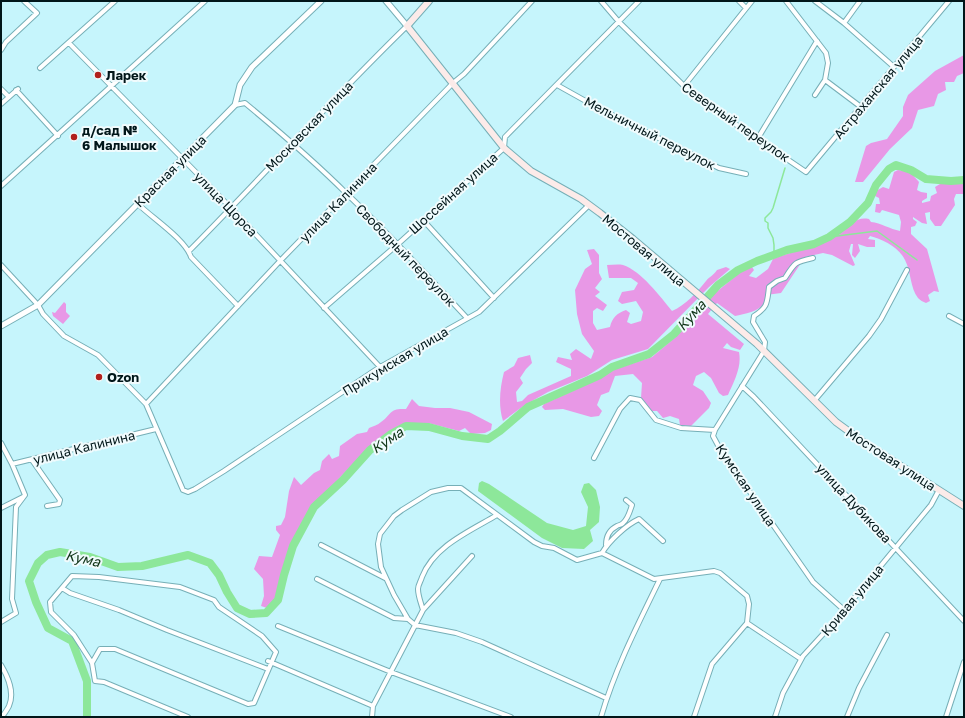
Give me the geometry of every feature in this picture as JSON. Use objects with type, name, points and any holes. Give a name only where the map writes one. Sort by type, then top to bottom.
[{"type":"main road","name":"Московская улица","points":[[407,26],[429,1]]},
{"type":"main road","name":"Мостовая улица","points":[[407,26],[504,148],[532,171],[589,205],[633,239],[677,278],[757,344],[841,426],[964,506]]},
{"type":"street","points":[[1,50],[6,42],[38,13],[24,1]]},
{"type":"street","points":[[40,68],[115,1]]},
{"type":"street","points":[[1,186],[58,136],[205,1]]},
{"type":"street","points":[[235,105],[240,85],[252,67],[321,1]]},
{"type":"street","name":"Мостовая улица","points":[[386,1],[407,26]]},
{"type":"street","name":"улица Калинина","points":[[146,404],[346,193],[453,83],[464,74],[532,1]]},
{"type":"street","name":"Северный переулок","points":[[601,1],[619,22],[684,86],[716,111],[758,138],[806,172]]},
{"type":"street","name":"Шоссейная улица","points":[[324,308],[398,244],[504,148],[505,137],[639,1]]},
{"type":"street","points":[[739,1],[746,8]]},
{"type":"street","points":[[684,86],[752,1]]},
{"type":"street","points":[[786,1],[826,53],[828,64],[825,80],[815,95]]},
{"type":"street","points":[[815,1],[844,24],[894,68]]},
{"type":"street","points":[[844,24],[860,1]]},
{"type":"street","name":"Астраханская улица","points":[[806,172],[949,1]]},
{"type":"street","name":"Московская улица","points":[[189,251],[377,55],[407,26]]},
{"type":"street","points":[[758,138],[817,41]]},
{"type":"street","name":"улица Щорса","points":[[69,43],[231,208],[380,367]]},
{"type":"street","points":[[825,80],[861,107]]},
{"type":"street","name":"Мельничный переулок","points":[[557,85],[719,168],[746,174]]},
{"type":"street","points":[[1,89],[9,97]]},
{"type":"street","points":[[1,104],[17,89],[58,136]]},
{"type":"street","name":"Свободный переулок","points":[[235,105],[246,103],[293,143],[398,244],[467,318]]},
{"type":"street","name":"Красная улица","points":[[1,326],[38,305],[235,105]]},
{"type":"street","points":[[138,204],[162,224],[189,251],[191,257],[238,306]]},
{"type":"street","name":"Прикумская улица","points":[[156,429],[183,490],[188,492],[195,489],[380,367],[479,312],[589,205]]},
{"type":"street","points":[[423,220],[494,298]]},
{"type":"street","points":[[715,430],[764,351],[765,342],[752,322],[754,316],[768,303],[769,287],[777,281],[785,278],[792,266],[797,262],[813,258]]},
{"type":"street","points":[[1,265],[64,336],[98,355],[146,404],[156,429]]},
{"type":"street","points":[[814,401],[870,336],[881,319],[907,270]]},
{"type":"street","points":[[949,316],[964,324]]},
{"type":"street","name":"улица Дубикова","points":[[742,386],[964,621]]},
{"type":"street","name":"Кумская улица","points":[[594,458],[620,409],[630,398],[640,400],[656,420],[681,428],[715,430],[713,436],[720,449],[813,582],[844,610]]},
{"type":"street","name":"улица Калинина","points":[[12,464],[156,429]]},
{"type":"street","points":[[1,443],[25,495]]},
{"type":"street","points":[[32,460],[60,500],[59,504],[47,506]]},
{"type":"street","points":[[606,698],[482,642],[456,633],[415,625],[408,619],[386,578],[381,567],[378,553],[380,534],[394,516],[431,492],[448,488],[461,488],[534,542],[542,546],[554,548],[577,560],[602,553],[654,579],[714,571],[720,573],[747,596],[749,604],[748,623],[712,664],[694,717]]},
{"type":"street","name":"Кривая улица","points":[[775,717],[783,693],[801,659],[932,505],[939,490]]},
{"type":"street","points":[[1,508],[25,495]]},
{"type":"street","points":[[1,622],[16,613],[12,599],[16,507],[25,495]]},
{"type":"street","points":[[606,545],[606,538],[609,532],[614,527],[623,523],[627,518],[632,505],[626,500]]},
{"type":"street","points":[[423,610],[418,588],[425,569],[432,559],[453,541],[497,515]]},
{"type":"street","points":[[602,553],[606,545],[639,519],[662,541]]},
{"type":"street","points":[[321,545],[386,578]]},
{"type":"street","points":[[372,717],[374,706],[423,610],[472,556]]},
{"type":"street","points":[[92,663],[100,648],[115,649],[248,704],[254,703],[270,662],[276,652],[262,636],[219,607],[214,600],[180,587],[99,577],[72,576],[50,602],[51,612],[74,635],[92,663],[95,681],[104,682],[188,717]]},
{"type":"street","points":[[317,579],[394,618],[408,619]]},
{"type":"street","points":[[601,717],[606,698],[628,646],[660,579]]},
{"type":"street","points":[[62,588],[70,593],[119,610],[268,669]]},
{"type":"street","points":[[748,623],[801,659]]},
{"type":"street","points":[[278,626],[391,672],[510,717]]},
{"type":"street","points":[[847,717],[859,688],[887,635]]},
{"type":"street","points":[[270,662],[374,706]]},
{"type":"street","points":[[946,717],[964,662]]},
{"type":"street","points":[[1,665],[8,677],[11,692],[10,705],[2,717]]},
{"type":"shaded area","points":[[964,55],[964,73],[957,76],[954,82],[945,82],[946,90],[938,94],[934,106],[918,110],[912,128],[890,149],[863,182],[855,182],[866,146],[871,143],[887,139],[903,116],[903,107],[908,95],[935,71]]},
{"type":"shaded area","points":[[898,170],[910,172],[919,182],[917,190],[927,193],[927,198],[922,201],[922,203],[930,201],[931,196],[937,193],[935,187],[940,184],[964,183],[964,194],[956,194],[954,199],[955,205],[941,226],[935,226],[930,219],[930,212],[925,213],[927,224],[922,223],[913,217],[913,219],[917,222],[915,226],[911,227],[911,234],[927,249],[939,292],[934,291],[928,295],[930,301],[926,303],[915,294],[907,264],[899,251],[885,241],[870,236],[868,239],[875,240],[875,247],[867,247],[858,244],[860,251],[855,258],[852,255],[853,244],[851,244],[849,251],[855,265],[853,266],[832,255],[823,253],[805,257],[781,293],[766,295],[763,305],[755,310],[735,316],[717,303],[708,314],[744,344],[740,350],[731,347],[727,343],[723,348],[739,352],[740,358],[737,374],[728,395],[723,396],[719,393],[711,378],[704,372],[696,376],[693,385],[703,391],[711,403],[709,408],[691,426],[680,425],[679,419],[670,416],[663,418],[657,411],[652,411],[641,398],[642,383],[633,374],[615,376],[609,392],[601,395],[597,405],[602,411],[599,416],[591,417],[563,409],[545,410],[542,407],[544,404],[599,379],[613,370],[652,357],[677,336],[715,293],[747,267],[752,267],[754,270],[749,276],[756,278],[768,269],[773,259],[819,244],[842,232],[861,219],[869,219],[871,222],[900,231],[901,222],[899,215],[882,210],[880,213],[875,212],[876,204],[880,204],[879,198],[875,196],[876,191],[883,187],[889,189],[894,172]]},
{"type":"shaded area","points":[[594,249],[599,255],[599,273],[602,279],[595,288],[600,292],[595,296],[607,305],[603,311],[597,308],[593,311],[593,323],[597,330],[610,327],[614,318],[623,311],[626,310],[630,313],[627,322],[631,324],[641,321],[643,312],[636,301],[622,304],[618,301],[622,292],[634,290],[638,283],[631,278],[609,278],[607,265],[623,265],[630,268],[650,285],[672,311],[691,298],[707,279],[717,270],[726,267],[730,269],[709,287],[648,349],[612,360],[587,376],[548,392],[525,405],[503,421],[500,409],[501,384],[504,372],[514,366],[518,358],[530,355],[532,363],[520,378],[523,383],[516,392],[517,402],[522,401],[528,395],[571,376],[571,369],[556,362],[558,357],[572,360],[570,354],[576,349],[591,359],[594,351],[582,334],[577,314],[575,290],[585,269],[592,264],[587,250]]},
{"type":"shaded area","points":[[64,302],[66,304],[66,312],[70,316],[63,324],[53,316],[52,312],[55,313]]},
{"type":"shaded area","points":[[412,399],[419,406],[450,408],[469,412],[492,424],[491,430],[485,433],[471,434],[465,428],[459,431],[428,423],[405,423],[389,432],[368,448],[312,507],[291,545],[276,599],[267,608],[261,606],[264,596],[263,579],[254,569],[259,556],[272,557],[280,535],[276,530],[276,526],[281,525],[285,517],[289,491],[294,477],[301,485],[314,473],[320,470],[322,461],[329,454],[332,459],[339,456],[340,446],[357,434],[367,432],[369,428],[380,423],[396,409],[406,409]]},
{"type":"shaded area","points":[[482,481],[489,484],[547,523],[573,530],[586,526],[588,507],[581,492],[584,484],[589,483],[596,490],[600,507],[599,522],[590,530],[593,541],[584,549],[562,548],[542,538],[478,491],[479,483]]},
{"type":"waterway","name":"Кума","points":[[87,717],[87,681],[72,641],[48,628],[36,602],[29,581],[38,563],[47,555],[60,552],[90,557],[118,567],[142,566],[188,555],[210,563],[219,575],[237,608],[250,614],[266,613],[278,600],[293,546],[314,507],[343,480],[370,450],[391,434],[406,426],[429,427],[462,436],[488,439],[500,431],[528,407],[600,375],[612,367],[649,354],[674,334],[718,285],[738,270],[787,250],[814,244],[829,237],[850,222],[868,203],[876,185],[889,169],[896,165],[911,170],[926,179],[951,181],[964,180]]},
{"type":"waterway","points":[[774,255],[773,238],[765,218],[773,208],[785,168]]},
{"type":"waterway","points":[[829,237],[877,231],[917,260]]},
{"type":"place","name":"Ларек","points":[[98,75]]},
{"type":"place","name":"д/сад № 6 Малышок","points":[[74,137]]},
{"type":"place","name":"Ozon","points":[[99,377]]}]
